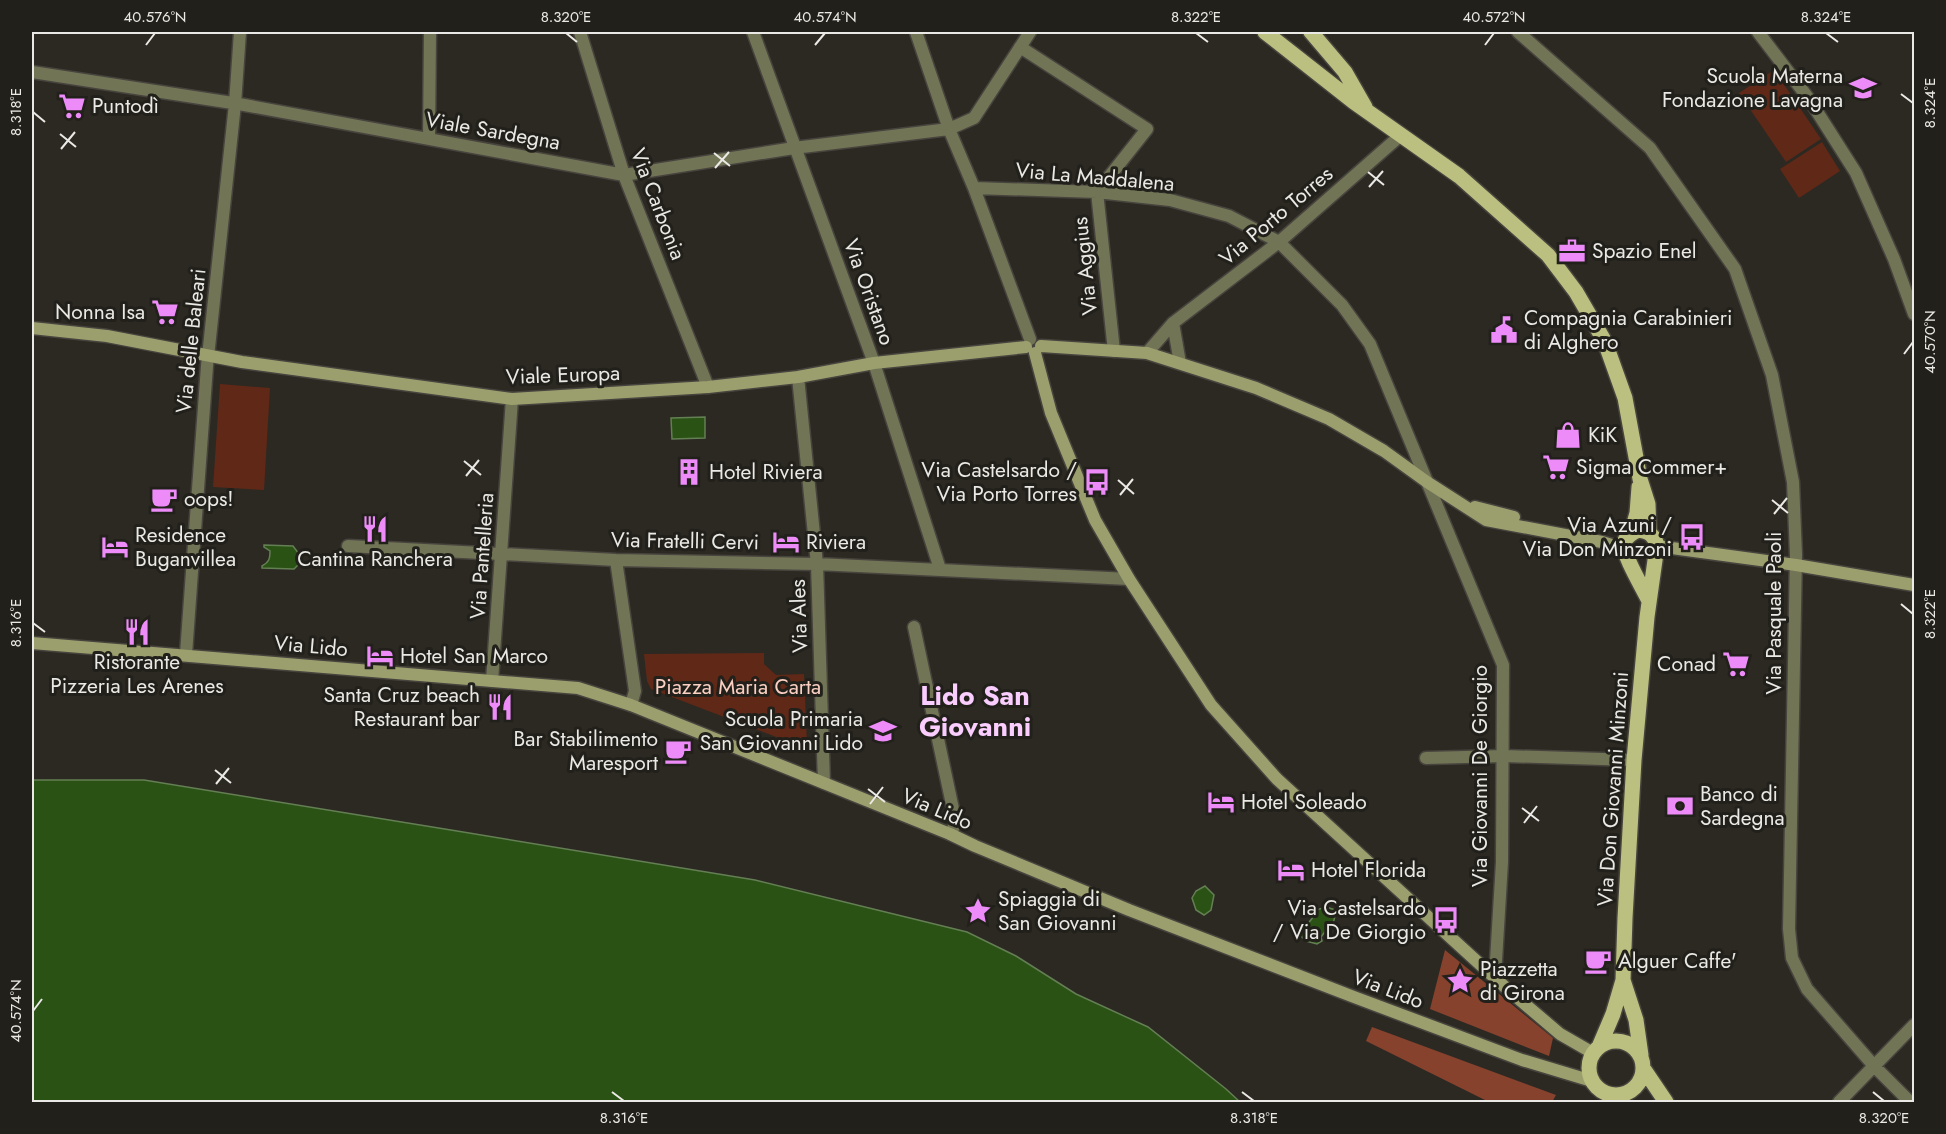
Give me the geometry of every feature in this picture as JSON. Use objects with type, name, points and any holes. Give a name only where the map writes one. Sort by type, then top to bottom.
[{"type":"main road","name":"Via Don Giovanni Minzoni","points":[[1265,32],[1354,102],[1459,176],[1548,255],[1576,292],[1605,342],[1625,398],[1640,479],[1648,504],[1654,545],[1634,760],[1624,918],[1623,980],[1613,1014],[1596,1050]]},
{"type":"main road","name":"Via Don Giovanni Minzoni","points":[[1299,32],[1354,102]]},
{"type":"main road","points":[[1311,32],[1345,72],[1368,112]]},
{"type":"main road","name":"Via Don Giovanni Minzoni","points":[[1628,545],[1637,513],[1640,479]]},
{"type":"main road","points":[[1638,530],[1654,545],[1647,562],[1641,563],[1628,545],[1638,530]]},
{"type":"main road","points":[[1628,545],[1649,601]]},
{"type":"main road","name":"Via Don Giovanni Minzoni","points":[[1623,980],[1636,1020],[1642,1064]]},
{"type":"main road","points":[[1642,1064],[1639,1082],[1627,1092],[1626,1098],[1603,1092],[1592,1081],[1589,1067],[1596,1050],[1615,1041],[1624,1042],[1638,1052],[1642,1064],[1666,1102]]},
{"type":"street","name":"Via delle Baleari","points":[[186,654],[208,355],[235,104],[240,32]]},
{"type":"street","points":[[429,139],[430,32]]},
{"type":"street","name":"Via Carbonia","points":[[580,32],[624,175],[708,387]]},
{"type":"street","name":"Via Oristano","points":[[753,32],[874,363],[940,569]]},
{"type":"street","points":[[916,32],[949,129],[974,188],[1033,346],[1051,413],[1095,520],[1129,579],[1211,705],[1277,779],[1495,977],[1560,1034],[1596,1050]]},
{"type":"street","name":"Viale Sardegna","points":[[32,72],[235,104],[624,175],[794,148],[949,129],[974,118],[1030,32]]},
{"type":"street","name":"Via Pasquale Paoli","points":[[1518,32],[1650,148],[1735,269],[1774,386],[1793,482],[1796,565],[1789,929],[1792,958],[1807,989],[1875,1067],[1910,1102]]},
{"type":"street","points":[[1758,32],[1809,99],[1856,173],[1894,259],[1914,314]]},
{"type":"street","name":"Via Aggius","points":[[1020,47],[1147,129],[1097,192],[1114,351]]},
{"type":"street","name":"Via Porto Torres","points":[[1147,353],[1173,323],[1280,242],[1401,135]]},
{"type":"street","name":"Via La Maddalena","points":[[974,188],[1097,192],[1170,200],[1228,216],[1280,242],[1342,305],[1370,344],[1427,482]]},
{"type":"street","points":[[1173,323],[1180,363]]},
{"type":"street","name":"Viale Europa","points":[[32,328],[107,336],[208,355],[512,399],[708,387],[798,376],[874,363],[1033,346]]},
{"type":"street","points":[[1033,346],[1147,353],[1256,388],[1329,419],[1384,451],[1457,501],[1500,514],[1603,536],[1628,545]]},
{"type":"street","name":"Via Ales","points":[[798,376],[817,564],[824,783]]},
{"type":"street","name":"Via Pantelleria","points":[[492,681],[512,399]]},
{"type":"street","name":"Via Giovanni De Giorgio","points":[[1427,482],[1503,665],[1502,862],[1495,977]]},
{"type":"street","points":[[1654,545],[1796,565],[1914,585]]},
{"type":"street","name":"Via Fratelli Cervi","points":[[348,546],[616,560],[817,564],[1129,579]]},
{"type":"street","points":[[616,560],[635,691],[631,705]]},
{"type":"street","points":[[914,627],[956,823],[951,834]]},
{"type":"street","name":"Via Lido","points":[[32,643],[578,688],[631,705],[951,834],[1129,910],[1522,1060],[1592,1081]]},
{"type":"street","points":[[1426,758],[1504,756],[1634,760]]},
{"type":"street","points":[[1839,1102],[1914,1024]]},
{"type":"green space","points":[[1774,70],[1821,139],[1786,162],[1739,93]]},
{"type":"green space","points":[[1822,142],[1840,171],[1799,198],[1780,169]]},
{"type":"green space","points":[[220,384],[270,388],[264,490],[213,487]]},
{"type":"green space","name":"Piazza Maria Carta","points":[[764,653],[764,664],[776,675],[804,674],[807,744],[800,746],[651,689],[647,681],[644,654]]},
{"type":"shaded area","points":[[705,417],[705,438],[672,439],[671,418]]},
{"type":"shaded area","points":[[264,545],[293,546],[299,554],[299,564],[294,569],[262,568],[269,560],[270,554]]},
{"type":"shaded area","points":[[32,780],[144,780],[755,880],[967,932],[1016,956],[1076,994],[1148,1027],[1240,1102],[32,1102]]},
{"type":"shaded area","points":[[1205,886],[1214,895],[1211,910],[1204,915],[1196,910],[1192,898],[1196,891]]},
{"type":"shaded area","points":[[1326,907],[1333,909],[1335,916],[1332,928],[1327,929],[1321,937],[1322,941],[1317,944],[1306,941],[1300,935],[1302,931],[1316,910]]},
{"type":"shaded area","name":"Piazzetta di Girona","points":[[1445,950],[1553,1038],[1549,1056],[1430,1009]]},
{"type":"shaded area","points":[[1372,1027],[1556,1095],[1552,1102],[1489,1102],[1366,1041]]},
{"type":"place","name":"Scuola Materna Fondazione Lavagna","points":[[1863,88]]},
{"type":"place","name":"Puntodì","points":[[72,106]]},
{"type":"place","name":"Spazio Enel","points":[[1572,251]]},
{"type":"place","name":"Nonna Isa","points":[[165,312]]},
{"type":"place","name":"Compagnia Carabinieri di Alghero","points":[[1504,330]]},
{"type":"place","name":"KiK","points":[[1568,435]]},
{"type":"place","name":"Sigma Commer+","points":[[1556,467]]},
{"type":"place","name":"Hotel Riviera","points":[[689,472]]},
{"type":"place","name":"Via Castelsardo / Via Porto Torres","points":[[1097,482]]},
{"type":"place","name":"oops!","points":[[164,499]]},
{"type":"place","name":"Cantina Ranchera","points":[[375,529]]},
{"type":"place","name":"Via Azuni / Via Don Minzoni","points":[[1692,537]]},
{"type":"place","name":"Riviera","points":[[786,542]]},
{"type":"place","name":"Residence Buganvillea","points":[[115,547]]},
{"type":"place","name":"Ristorante Pizzeria Les Arenes","points":[[137,632]]},
{"type":"place","name":"Hotel San Marco","points":[[380,656]]},
{"type":"place","name":"Conad","points":[[1736,664]]},
{"type":"place","name":"Santa Cruz beach Restaurant bar","points":[[500,707]]},
{"type":"place","name":"Scuola Primaria San Giovanni Lido","points":[[883,731]]},
{"type":"place","name":"Bar Stabilimento Maresport","points":[[678,751]]},
{"type":"place","name":"Hotel Soleado","points":[[1221,802]]},
{"type":"place","name":"Banco di Sardegna","points":[[1680,806]]},
{"type":"place","name":"Hotel Florida","points":[[1291,870]]},
{"type":"place","name":"Spiaggia di San Giovanni","points":[[978,911]]},
{"type":"place","name":"Via Castelsardo / Via De Giorgio","points":[[1446,920]]},
{"type":"place","name":"Alguer Caffe'","points":[[1598,961]]},
{"type":"place","name":"Piazzetta di Girona","points":[[1460,981]]},
{"type":"district","name":"Lido San Giovanni","points":[[975,710]]}]
